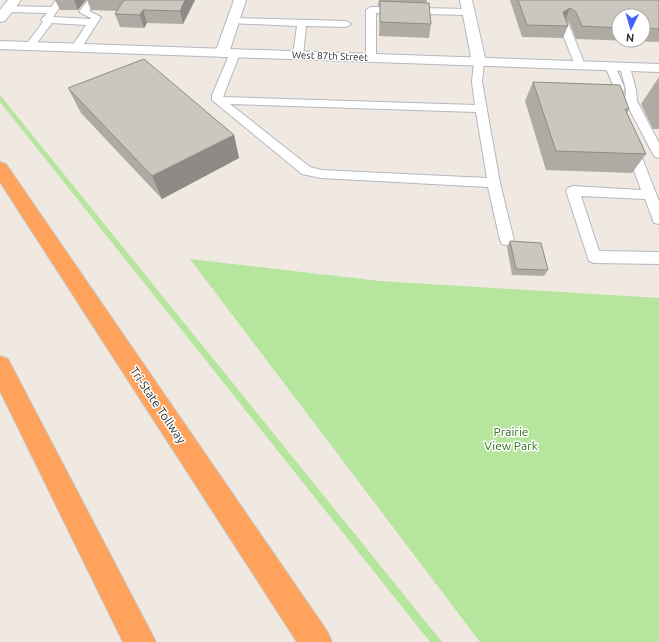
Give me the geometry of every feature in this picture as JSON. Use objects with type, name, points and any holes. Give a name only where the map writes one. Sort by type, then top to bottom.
[{"type":"highway","name":"Tri-State Tollway","points":[[0,168],[316,642]]},
{"type":"highway","points":[[0,367],[140,642]]},
{"type":"main road","points":[[228,53],[233,21],[240,0]]},
{"type":"main road","points":[[468,6],[480,62]]},
{"type":"main road","name":"West 87th Street","points":[[0,45],[659,68]]},
{"type":"lane","points":[[49,20],[46,20],[61,0]]},
{"type":"lane","points":[[76,48],[96,17],[84,12],[92,0]]},
{"type":"lane","points":[[371,58],[371,5],[468,6]]},
{"type":"lane","points":[[8,9],[54,10]]},
{"type":"lane","points":[[49,20],[92,22]]},
{"type":"lane","points":[[30,46],[49,20]]},
{"type":"lane","points":[[233,21],[346,24]]},
{"type":"lane","points":[[298,55],[302,23]]},
{"type":"lane","points":[[564,25],[580,65]]},
{"type":"lane","points":[[218,100],[228,53]]},
{"type":"lane","points":[[480,62],[477,82],[494,183],[507,240]]},
{"type":"lane","points":[[618,67],[619,87],[616,105],[621,119]]},
{"type":"lane","points":[[618,67],[631,90],[631,101],[659,154]]},
{"type":"lane","points":[[218,100],[482,109]]},
{"type":"lane","points":[[218,100],[306,171],[321,174],[494,183]]},
{"type":"lane","points":[[626,133],[659,219]]},
{"type":"lane","points":[[650,196],[573,191],[594,257],[659,258]]},
{"type":"green space","points":[[0,95],[442,642],[430,642],[0,102]]},
{"type":"green space","name":"Prairie View Park","points":[[190,259],[380,281],[659,298],[659,642],[480,642]]},
{"type":"building","points":[[124,0],[185,0],[180,11],[143,10],[140,15],[115,14]]},
{"type":"building","points":[[518,0],[659,0],[659,29],[651,28],[651,8],[611,8],[611,28],[582,26],[576,12],[570,8],[563,12],[568,26],[527,25]]},
{"type":"building","points":[[380,1],[429,3],[431,24],[380,22]]},
{"type":"building","points":[[144,59],[234,135],[152,176],[68,88]]},
{"type":"building","points":[[533,82],[620,85],[629,109],[625,109],[646,154],[556,151]]},
{"type":"building","points":[[510,241],[541,243],[548,270],[516,269]]}]
